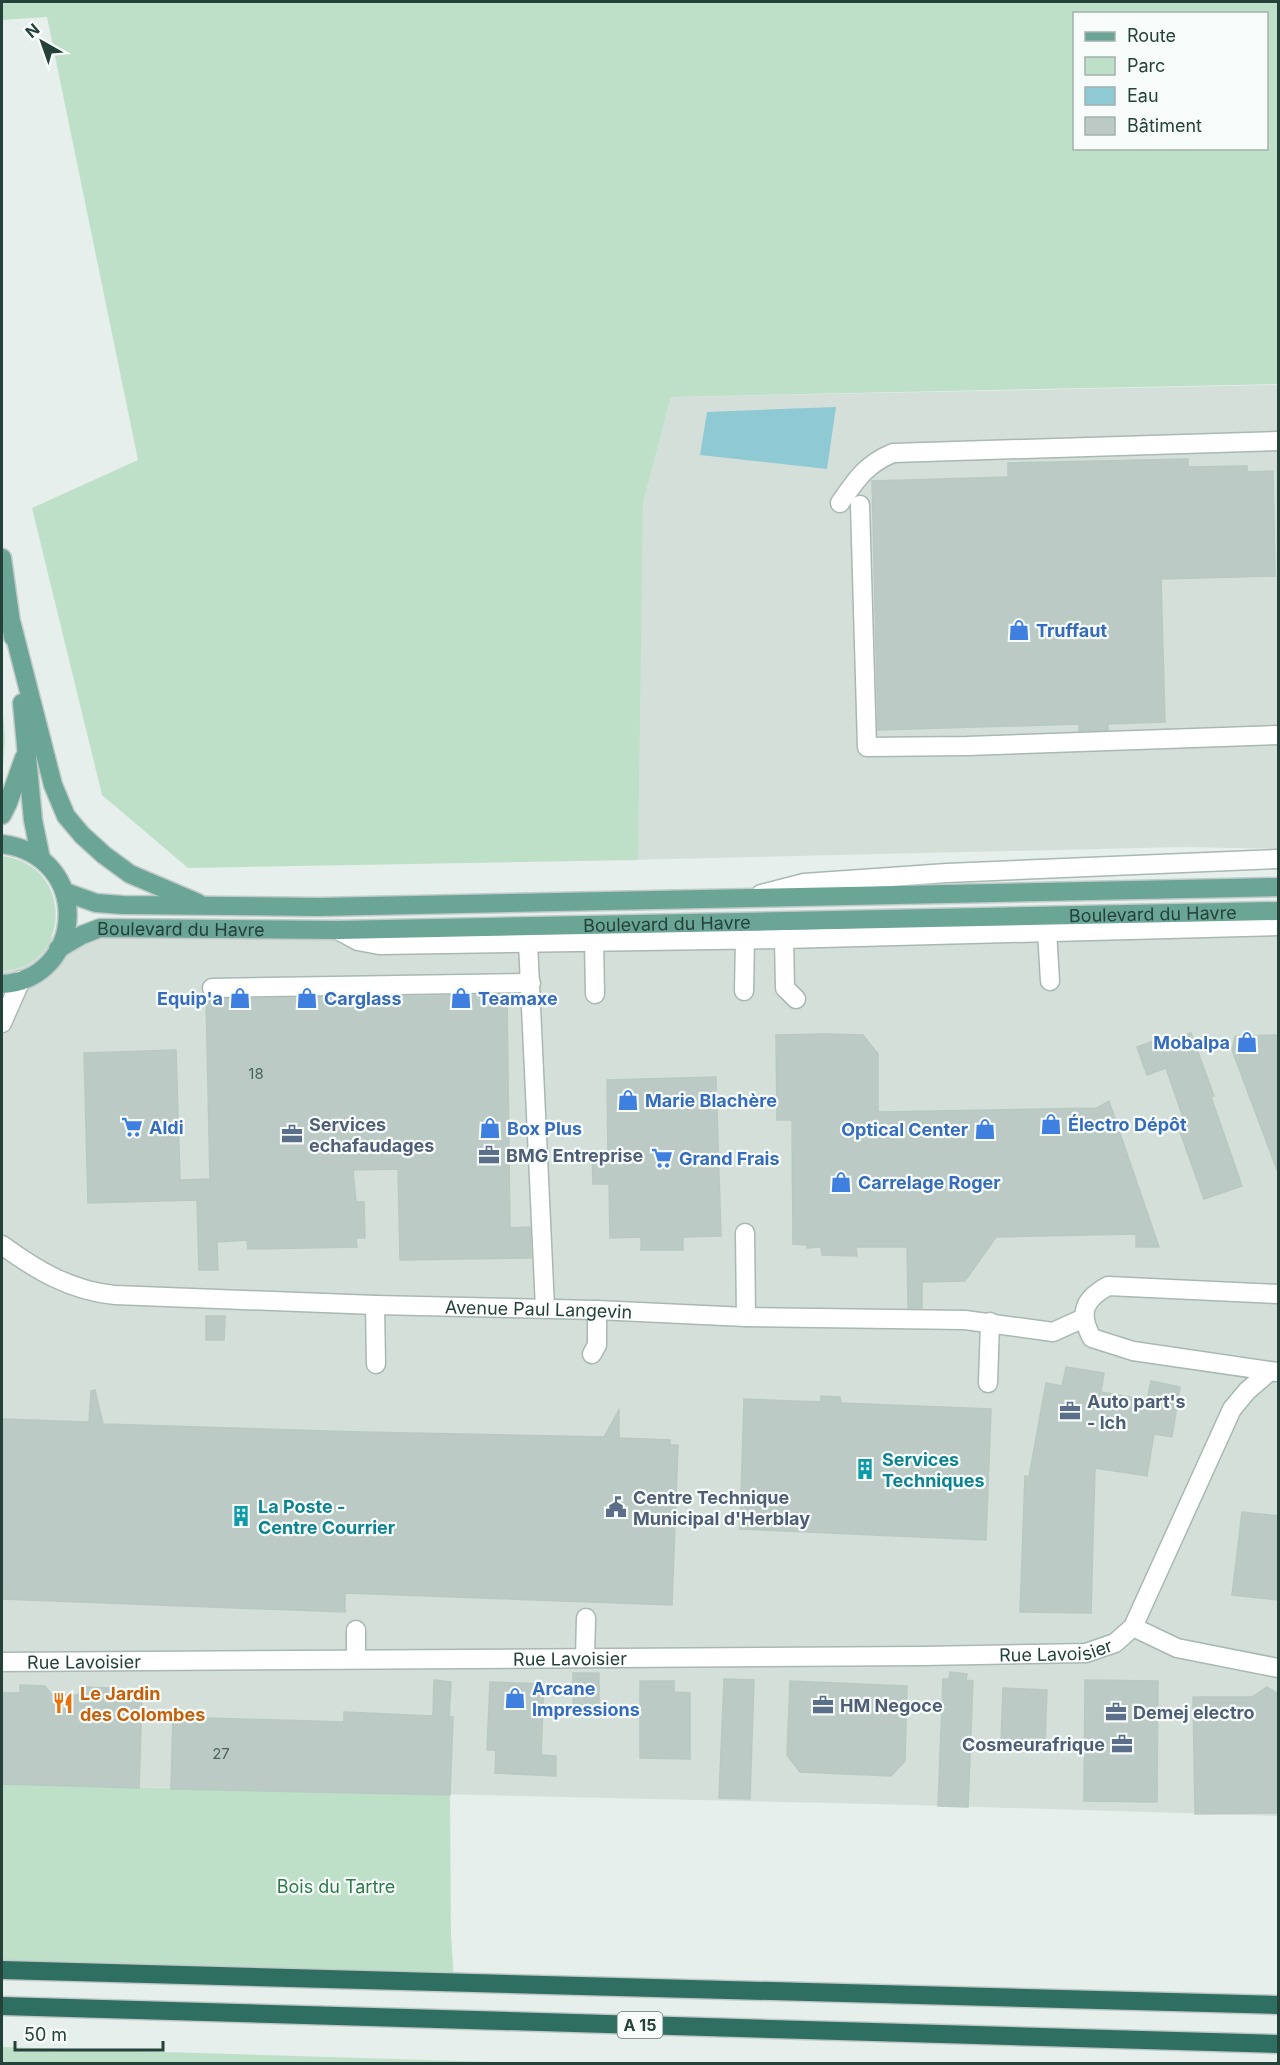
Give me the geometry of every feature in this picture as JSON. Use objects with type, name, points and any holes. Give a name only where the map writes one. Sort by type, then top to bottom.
[{"type":"highway","name":"A 15","points":[[2,1970],[1278,2005]]},
{"type":"highway","name":"A 15","points":[[2,2006],[1278,2044]]},
{"type":"main road","points":[[2,558],[27,751],[32,813],[41,859]]},
{"type":"main road","points":[[12,625],[53,785],[66,816],[96,848],[130,874],[205,906]]},
{"type":"main road","points":[[2,815],[27,751]]},
{"type":"main road","name":"Boulevard du Havre","points":[[2,844],[29,850],[52,868],[65,892],[68,916],[67,928],[58,949],[46,965],[21,980],[2,984]]},
{"type":"main road","name":"Boulevard du Havre","points":[[65,892],[96,903],[343,907],[1278,887]]},
{"type":"main road","name":"Boulevard du Havre","points":[[58,949],[99,928],[338,930],[1278,910]]},
{"type":"street","points":[[840,503],[861,473],[878,459],[893,453],[1278,441]]},
{"type":"street","points":[[860,505],[867,747],[1278,735]]},
{"type":"street","points":[[748,898],[816,882],[947,873],[1278,859]]},
{"type":"street","points":[[338,930],[358,941],[379,945],[784,939],[1278,926]]},
{"type":"street","points":[[1047,931],[1050,981]]},
{"type":"street","points":[[744,991],[745,939]]},
{"type":"street","points":[[784,939],[785,988],[796,999]]},
{"type":"street","points":[[594,941],[595,994]]},
{"type":"street","points":[[528,942],[545,1308]]},
{"type":"street","points":[[2,1023],[21,980]]},
{"type":"street","points":[[213,988],[531,983]]},
{"type":"street","points":[[745,1233],[746,1317]]},
{"type":"street","name":"Avenue Paul Langevin","points":[[2,1245],[44,1273],[92,1293],[746,1317],[990,1322],[1053,1332],[1084,1318]]},
{"type":"street","points":[[1274,1372],[1133,1351],[1092,1338],[1086,1327],[1084,1309],[1090,1299],[1108,1286],[1278,1294]]},
{"type":"street","points":[[375,1305],[376,1364]]},
{"type":"street","points":[[592,1354],[597,1345],[597,1310]]},
{"type":"street","points":[[988,1383],[990,1322]]},
{"type":"street","name":"Rue Lavoisier","points":[[2,1662],[1086,1653],[1115,1644],[1132,1627],[1232,1409],[1247,1390],[1274,1372]]},
{"type":"street","points":[[585,1658],[586,1618]]},
{"type":"street","name":"Rue Lavoisier","points":[[1132,1627],[1176,1648],[1278,1668]]},
{"type":"street","points":[[356,1630],[356,1659]]},
{"type":"shaded area","points":[[1278,385],[1278,849],[1183,847],[628,860],[643,504],[671,397]]},
{"type":"shaded area","points":[[1278,933],[1278,1816],[914,1805],[2,1784],[2,937]]},
{"type":"green space","points":[[2,2],[1278,2],[1278,384],[671,397],[643,504],[638,860],[188,868],[102,795],[32,508],[138,460],[47,17],[2,20]]},
{"type":"green space","points":[[2,699],[5,739],[2,780]]},
{"type":"green space","points":[[2,856],[26,863],[43,877],[53,896],[56,916],[52,936],[42,953],[25,966],[2,971]]},
{"type":"green space","name":"Bois du Tartre","points":[[2,1784],[450,1795],[451,1934],[454,1982],[2,1970]]},
{"type":"green space","points":[[2,2047],[530,2063],[2,2064]]},
{"type":"water","points":[[836,407],[827,469],[700,455],[707,412]]},
{"type":"building","name":"Truffaut","points":[[1188,459],[1188,467],[1247,466],[1247,472],[1273,471],[1275,576],[1161,579],[1165,722],[1108,724],[1108,730],[1079,731],[1079,724],[878,730],[872,481],[1008,477],[1008,463]]},
{"type":"building","points":[[507,995],[510,1228],[530,1227],[531,1258],[400,1260],[398,1169],[353,1170],[356,1202],[364,1202],[365,1238],[356,1238],[357,1247],[248,1249],[247,1240],[217,1242],[218,1270],[199,1270],[197,1200],[88,1203],[84,1053],[176,1050],[180,1180],[210,1179],[206,998]]},
{"type":"building","points":[[1191,1033],[1214,1096],[1211,1097],[1242,1186],[1204,1199],[1180,1132],[1187,1129],[1166,1068],[1147,1075],[1137,1047],[1165,1037],[1167,1041]]},
{"type":"building","points":[[776,1035],[863,1035],[878,1054],[878,1112],[1097,1108],[1109,1101],[1159,1247],[1136,1247],[1136,1234],[996,1237],[965,1281],[922,1282],[922,1308],[908,1308],[907,1247],[856,1247],[857,1256],[822,1255],[821,1247],[807,1248],[807,1245],[793,1244],[792,1120],[777,1120]]},
{"type":"building","points":[[1278,1035],[1277,1170],[1232,1050],[1235,1036]]},
{"type":"building","points":[[716,1077],[721,1236],[683,1237],[683,1250],[641,1250],[641,1237],[610,1238],[609,1184],[593,1184],[592,1154],[608,1153],[607,1080]]},
{"type":"building","points":[[206,1316],[225,1316],[224,1340],[206,1340]]},
{"type":"building","points":[[1066,1367],[1104,1373],[1101,1392],[1147,1400],[1151,1381],[1180,1387],[1172,1437],[1154,1434],[1147,1476],[1095,1468],[1091,1613],[1020,1612],[1025,1476],[1029,1477],[1046,1383],[1062,1386]]},
{"type":"building","name":"La Poste - Centre Courrier","points":[[95,1390],[103,1424],[604,1437],[619,1410],[619,1438],[670,1440],[670,1445],[678,1445],[672,1605],[345,1593],[345,1612],[2,1599],[2,1419],[89,1422],[91,1391]]},
{"type":"building","name":"Services Techniques","points":[[821,1396],[840,1397],[841,1403],[991,1409],[986,1540],[740,1529],[744,1399],[821,1402]]},
{"type":"building","points":[[1242,1512],[1278,1516],[1278,1600],[1232,1595]]},
{"type":"building","points":[[950,1672],[967,1674],[966,1680],[973,1681],[968,1807],[938,1806],[943,1679],[949,1679]]},
{"type":"building","points":[[573,1673],[599,1673],[599,1707],[573,1707]]},
{"type":"building","points":[[724,1679],[754,1680],[750,1799],[719,1798]]},
{"type":"building","points":[[434,1680],[451,1682],[449,1717],[453,1717],[450,1795],[171,1789],[173,1717],[344,1722],[344,1712],[433,1716]]},
{"type":"building","points":[[1085,1680],[1158,1681],[1157,1802],[1084,1801]]},
{"type":"building","points":[[640,1681],[674,1681],[674,1692],[690,1693],[690,1759],[640,1758]]},
{"type":"building","points":[[790,1681],[907,1686],[905,1761],[891,1776],[800,1772],[787,1755]]},
{"type":"building","points":[[490,1682],[544,1684],[541,1755],[556,1756],[556,1776],[495,1773],[496,1750],[487,1750]]},
{"type":"building","points":[[20,1685],[45,1686],[52,1695],[77,1695],[86,1687],[111,1688],[111,1696],[142,1697],[139,1788],[2,1784],[2,1693],[20,1693]]},
{"type":"building","points":[[1267,1687],[1278,1694],[1278,1813],[1195,1814],[1193,1697],[1252,1697]]},
{"type":"building","points":[[1003,1688],[1047,1690],[1045,1746],[1001,1743]]},
{"type":"place","name":"Truffaut","points":[[1019,630]]},
{"type":"place","name":"Equip'a","points":[[240,998]]},
{"type":"place","name":"Carglass","points":[[307,998]]},
{"type":"place","name":"Teamaxe","points":[[461,998]]},
{"type":"place","name":"Mobalpa","points":[[1247,1042]]},
{"type":"place","name":"Marie Blachère","points":[[628,1100]]},
{"type":"place","name":"Électro Dépôt","points":[[1051,1124]]},
{"type":"place","name":"Aldi","points":[[132,1127]]},
{"type":"place","name":"Box Plus","points":[[490,1128]]},
{"type":"place","name":"Optical Center","points":[[985,1129]]},
{"type":"place","name":"Services echafaudages","points":[[292,1134]]},
{"type":"place","name":"BMG Entreprise","points":[[489,1155]]},
{"type":"place","name":"Grand Frais","points":[[662,1158]]},
{"type":"place","name":"Carrelage Roger","points":[[841,1182]]},
{"type":"place","name":"Auto part's - lch","points":[[1070,1411]]},
{"type":"place","name":"Services Techniques","points":[[865,1469]]},
{"type":"place","name":"Centre Technique Municipal d'Herblay","points":[[616,1507]]},
{"type":"place","name":"La Poste - Centre Courrier","points":[[241,1516]]},
{"type":"place","name":"Arcane Impressions","points":[[515,1698]]},
{"type":"place","name":"Le Jardin des Colombes","points":[[63,1703]]},
{"type":"place","name":"HM Negoce","points":[[823,1705]]},
{"type":"place","name":"Demej electro","points":[[1116,1712]]},
{"type":"place","name":"Cosmeurafrique","points":[[1122,1744]]}]
